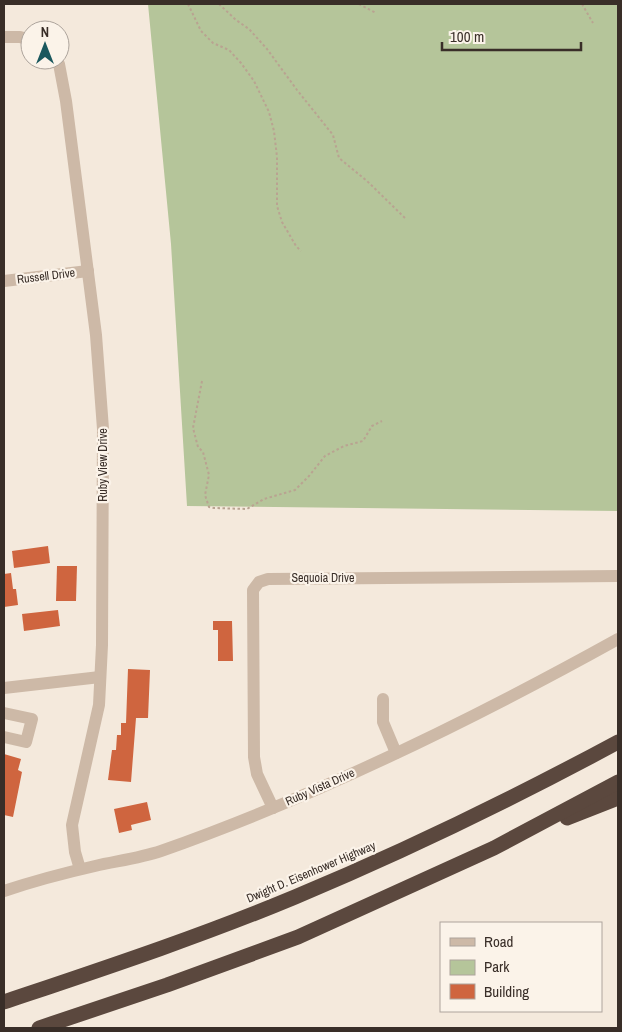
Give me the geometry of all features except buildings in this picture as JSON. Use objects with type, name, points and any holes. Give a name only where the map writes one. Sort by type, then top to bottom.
[{"type":"highway","name":"Dwight D. Eisenhower Highway","points":[[4,1002],[155,951],[294,897],[361,868],[498,803],[618,742]]},
{"type":"highway","points":[[494,848],[618,782]]},
{"type":"highway","points":[[39,1028],[167,985],[298,937],[494,848],[618,798]]},
{"type":"street","points":[[4,38],[20,37]]},
{"type":"street","name":"Ruby View Drive","points":[[60,70],[66,101],[98,353],[103,429],[102,645],[97,719],[72,825],[74,852],[80,869]]},
{"type":"street","name":"Russell Drive","points":[[4,281],[88,270]]},
{"type":"street","name":"Sequoia Drive","points":[[273,808],[257,774],[254,757],[253,590],[259,582],[268,578],[618,576]]},
{"type":"street","name":"Ruby Vista Drive","points":[[4,891],[80,869],[159,852],[273,808],[396,753],[523,692],[618,639]]},
{"type":"street","points":[[4,688],[100,677]]},
{"type":"street","points":[[383,699],[383,722],[396,753]]},
{"type":"street","points":[[4,726],[6,722],[4,712],[32,719],[26,742],[4,737]]},
{"type":"path","points":[[188,4],[201,31],[213,43],[228,50],[254,81],[269,112],[274,131],[277,157],[277,206],[282,222],[301,251]]},
{"type":"path","points":[[219,4],[249,29],[267,49],[333,135],[339,158],[367,181],[406,219]]},
{"type":"path","points":[[359,4],[376,13]]},
{"type":"path","points":[[582,4],[593,23]]},
{"type":"path","points":[[202,381],[193,428],[198,447],[203,452],[209,475],[205,495],[209,507],[247,509],[264,499],[295,490],[325,456],[344,446],[363,441],[372,426],[382,421]]},
{"type":"green space","points":[[148,4],[618,4],[618,511],[187,506],[171,244]]}]
